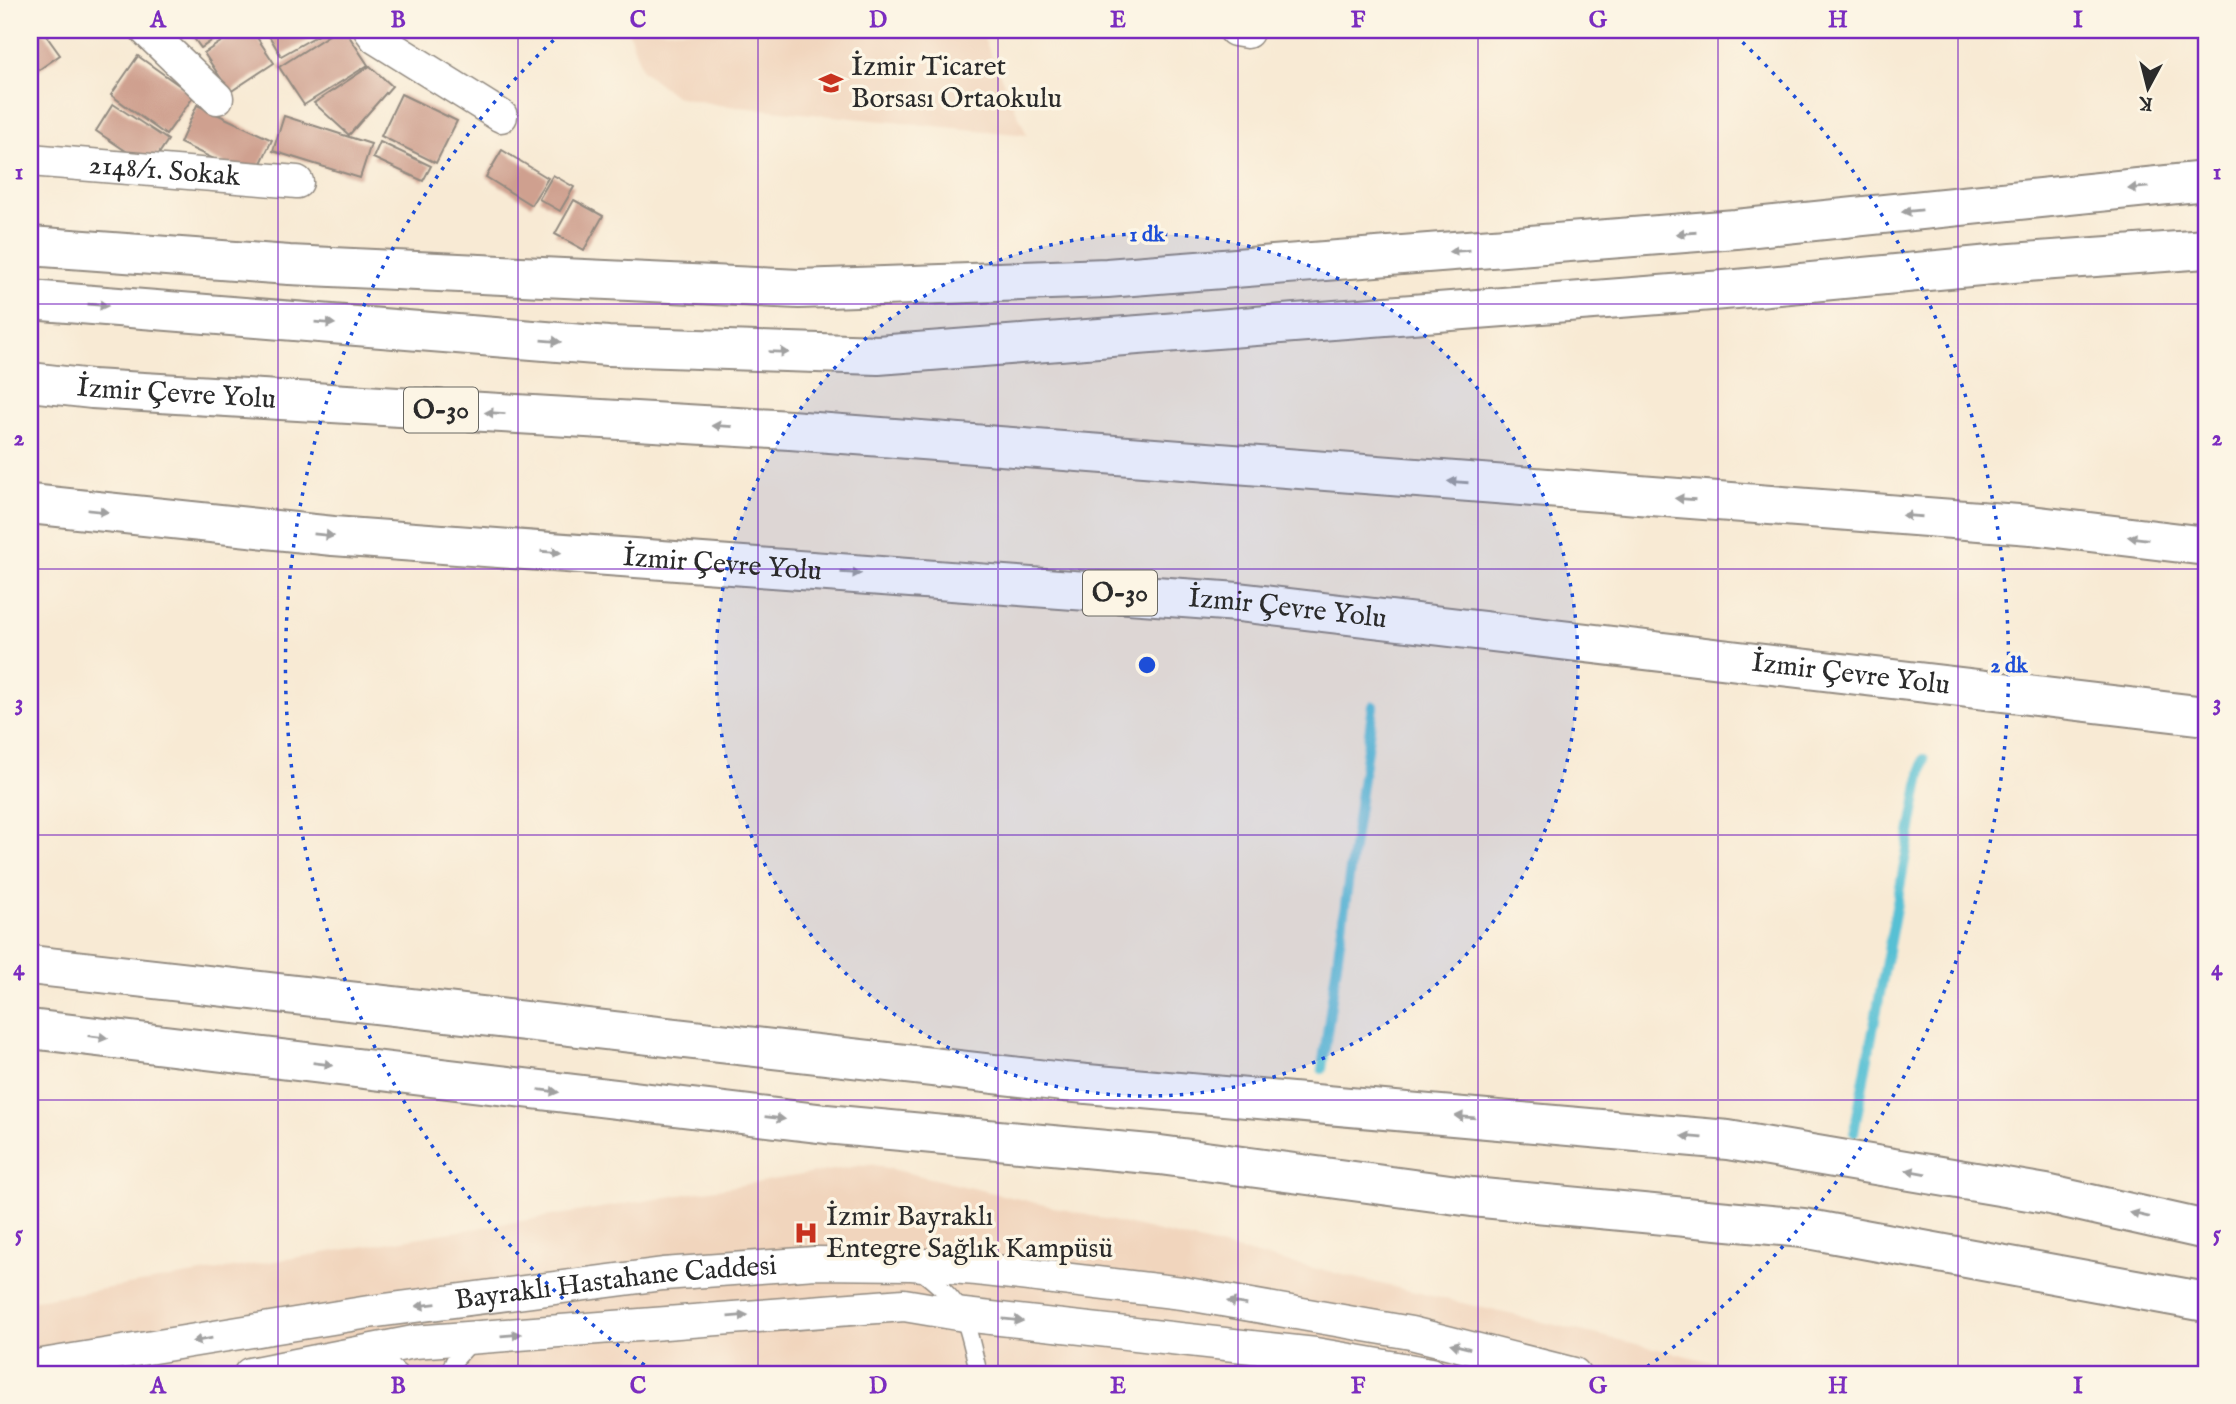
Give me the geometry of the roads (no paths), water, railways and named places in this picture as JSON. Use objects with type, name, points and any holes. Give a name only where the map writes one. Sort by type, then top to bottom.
[{"type":"highway","points":[[30,246],[289,265],[812,288],[1134,276],[1736,229],[2206,181]]},
{"type":"highway","points":[[30,300],[608,346],[878,355],[1724,290],[2012,263],[2206,249]]},
{"type":"highway","points":[[30,375],[92,389]]},
{"type":"highway","name":"İzmir Çevre Yolu","points":[[30,382],[92,389],[790,430],[2031,525],[2206,546]]},
{"type":"highway","name":"İzmir Çevre Yolu","points":[[30,504],[332,536],[1238,602],[2206,716]]},
{"type":"highway","points":[[30,965],[1050,1081],[1728,1140],[2046,1194],[2206,1230]]},
{"type":"highway","points":[[30,1029],[826,1124],[1160,1155],[1472,1197],[1803,1228],[2206,1302]]},
{"type":"street","points":[[146,30],[217,98]]},
{"type":"street","points":[[370,30],[376,38],[501,116]]},
{"type":"street","name":"2148/1. Sokak","points":[[30,160],[297,182]]},
{"type":"street","name":"Bayraklı Hastahane Caddesi","points":[[30,1367],[369,1312],[663,1274],[815,1263],[911,1264],[1182,1293],[1411,1334],[1574,1374]]},
{"type":"street","name":"Bayraklı Hastahane Caddesi","points":[[250,1374],[414,1342],[904,1305],[964,1315],[1315,1354],[1431,1374]]},
{"type":"lane","points":[[911,1264],[944,1288],[964,1315],[979,1374]]},
{"type":"lane","points":[[448,1374],[454,1361],[476,1337]]},
{"type":"lane","points":[[337,1357],[372,1359],[391,1366],[400,1374]]},
{"type":"waterway","points":[[1322,1069],[1373,706]]},
{"type":"waterway","points":[[1854,1132],[1924,759]]},
{"type":"place","name":"İzmir Ticaret Borsası Ortaokulu","points":[[831,83]]},
{"type":"place","name":"İzmir Bayraklı Entegre Sağlık Kampüsü","points":[[806,1233]]}]
